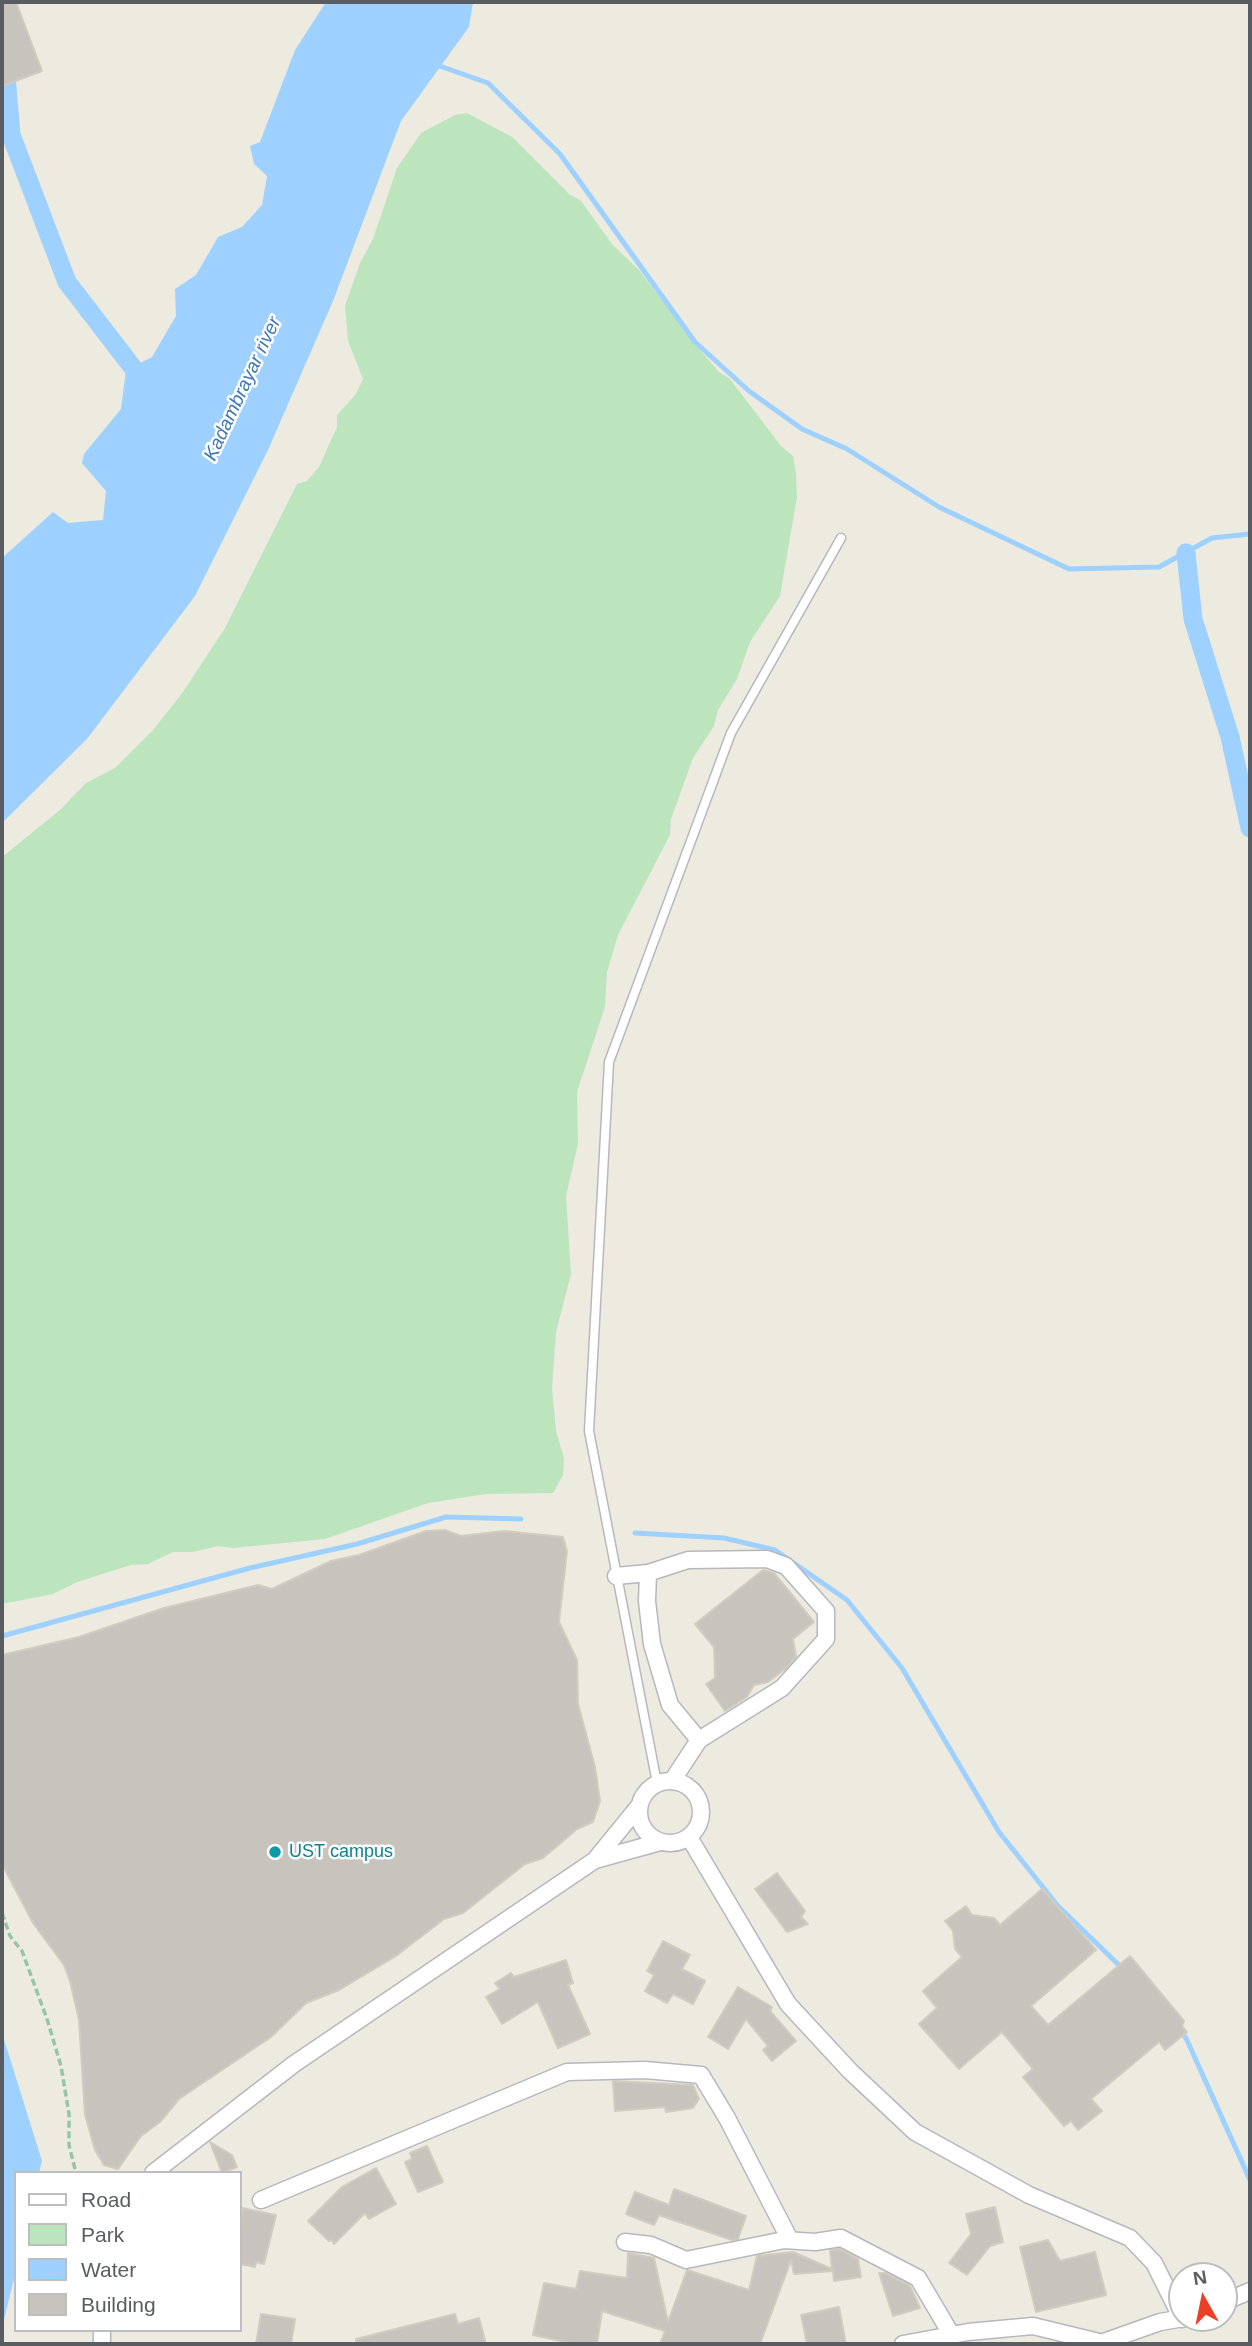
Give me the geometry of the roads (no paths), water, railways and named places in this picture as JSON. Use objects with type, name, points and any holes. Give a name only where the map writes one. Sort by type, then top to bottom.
[{"type":"street","points":[[156,2171],[294,2064],[595,1860],[639,1806],[645,1793],[665,1782],[699,1740],[782,1688],[826,1639],[825,1612],[786,1566],[767,1559],[688,1560],[648,1573],[616,1576]]},
{"type":"street","points":[[648,1573],[647,1601],[652,1644],[670,1705],[699,1740]]},
{"type":"street","points":[[595,1860],[660,1842],[675,1843],[689,1837],[699,1825],[701,1811],[692,1791],[665,1782]]},
{"type":"street","points":[[639,1806],[640,1821],[647,1834],[660,1842]]},
{"type":"street","points":[[689,1837],[788,2004],[850,2071],[915,2132],[1029,2195],[1130,2238],[1154,2263],[1168,2290]]},
{"type":"street","points":[[261,2200],[568,2072],[645,2070],[701,2075],[727,2118],[790,2240]]},
{"type":"street","points":[[625,2242],[651,2245],[686,2260],[790,2240],[815,2242],[841,2238],[918,2278],[951,2334]]},
{"type":"street","points":[[903,2344],[951,2334],[1033,2326],[1098,2343],[1168,2321]]},
{"type":"lane","points":[[665,1782],[616,1576],[589,1431],[609,1062],[731,733],[841,538]]},
{"type":"water","name":"Kadambrayar river","points":[[326,2],[473,2],[469,27],[401,121],[333,301],[268,450],[195,596],[87,739],[2,823],[2,558],[53,512],[68,523],[103,520],[106,491],[82,463],[84,454],[121,409],[126,370],[152,357],[176,316],[175,289],[196,275],[218,237],[242,227],[262,205],[267,176],[254,164],[250,146],[260,142],[295,50]]},
{"type":"water","points":[[2,2033],[42,2161],[40,2171],[14,2171],[14,2278],[2,2328]]},
{"type":"waterway","points":[[2,29],[11,135],[67,282],[147,386]]},
{"type":"waterway","points":[[434,64],[488,83],[560,154],[695,342],[749,391],[802,429],[847,449],[939,507],[1069,569],[1159,567],[1212,538],[1250,534]]},
{"type":"waterway","points":[[1186,553],[1193,619],[1230,737],[1250,828]]},
{"type":"waterway","points":[[2,1636],[250,1568],[357,1544],[446,1517],[521,1519]]},
{"type":"waterway","points":[[635,1533],[724,1538],[775,1550],[847,1600],[902,1668],[999,1832],[1058,1906],[1124,1970]]},
{"type":"waterway","points":[[1180,2031],[1186,2038],[1250,2180]]},
{"type":"place","name":"UST campus","points":[[275,1852]]}]
